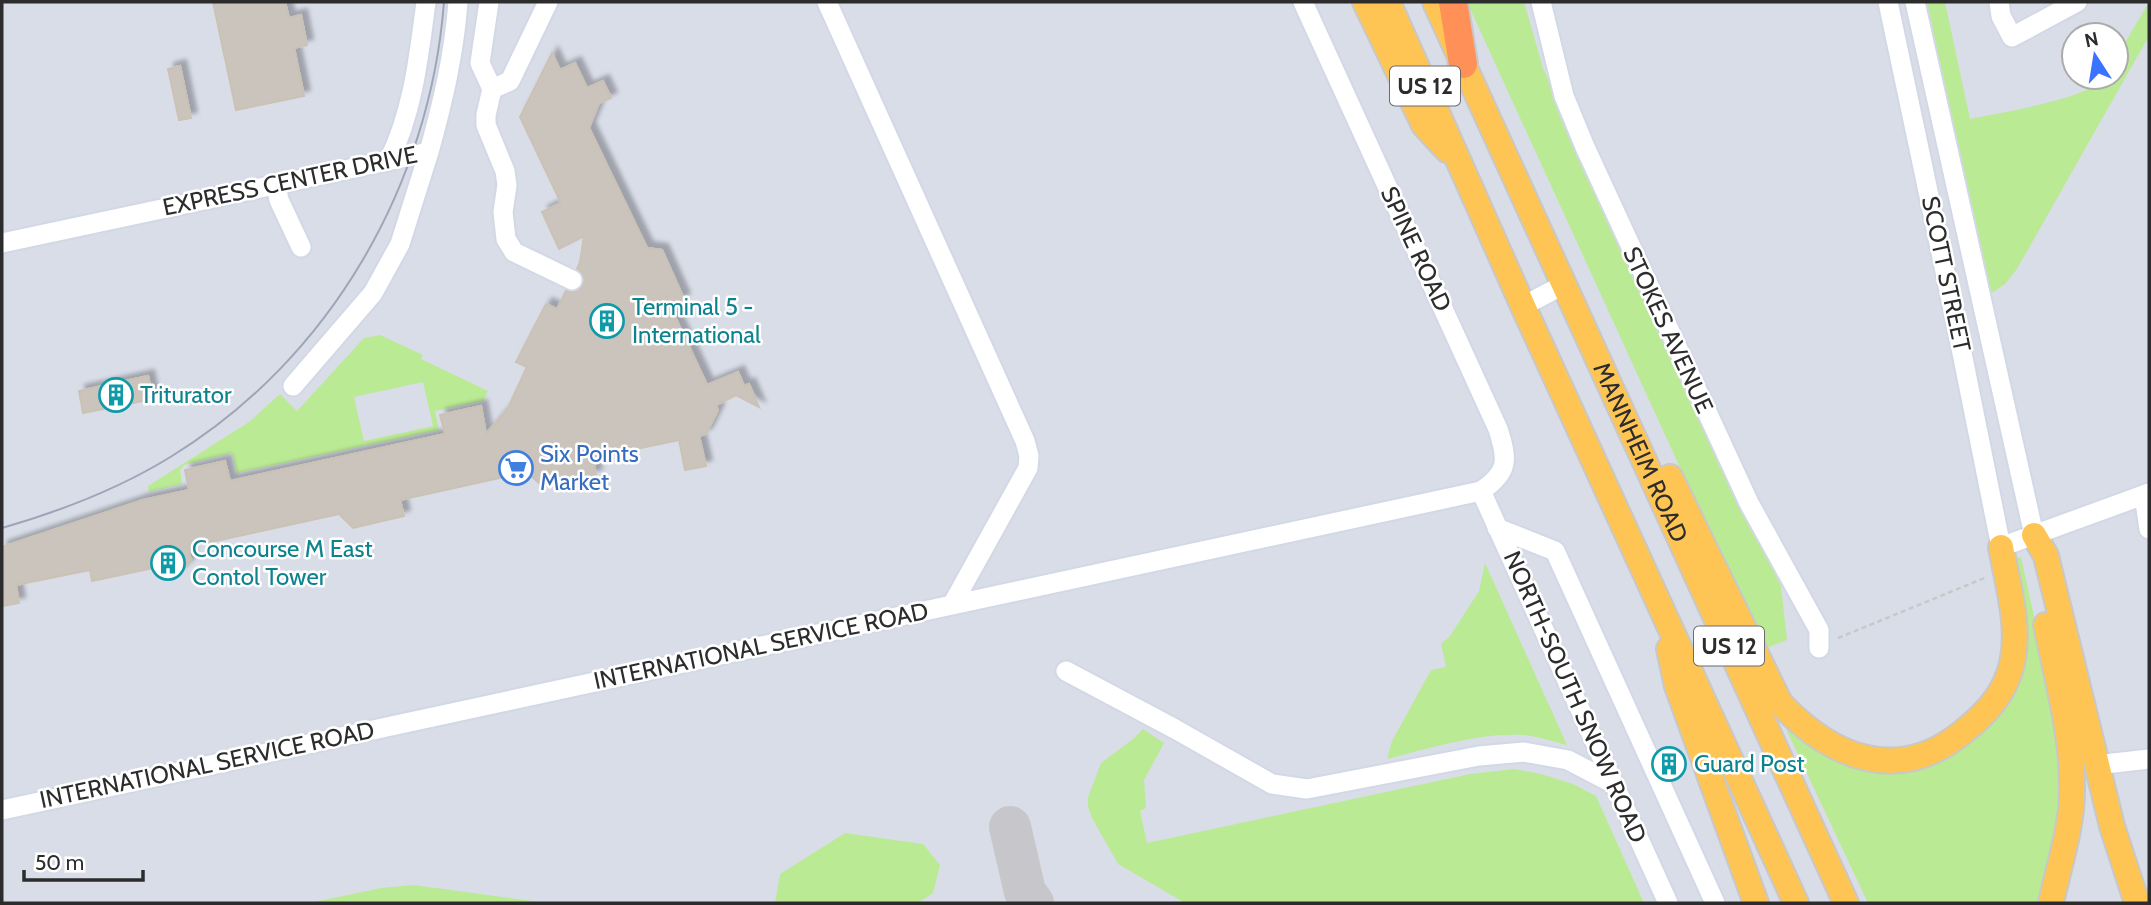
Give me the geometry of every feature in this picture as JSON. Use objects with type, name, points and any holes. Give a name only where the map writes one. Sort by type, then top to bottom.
[{"type":"highway","points":[[1453,2],[1463,64]]},
{"type":"main road","points":[[1365,2],[1424,125],[1463,169]]},
{"type":"main road","name":"MANNHEIM ROAD","points":[[1388,2],[1523,306],[1796,903]]},
{"type":"main road","name":"MANNHEIM ROAD","points":[[1435,2],[1846,903]]},
{"type":"main road","points":[[1612,388],[1649,434],[1780,703],[1821,739],[1843,751],[1870,760],[1908,760],[1948,744],[1984,715],[1998,696],[2009,673],[2014,650],[2014,624],[2003,558]]},
{"type":"main road","points":[[2034,535],[2046,556],[2112,827],[2137,903]]},
{"type":"main road","points":[[2034,535],[2033,561],[2069,740],[2072,788],[2070,819],[2051,903]]},
{"type":"main road","points":[[1657,597],[1677,685],[1756,903]]},
{"type":"street","points":[[389,160],[399,139],[411,92],[421,46],[426,2]]},
{"type":"street","name":"EXPRESS CENTER DRIVE","points":[[2,243],[429,152],[446,89],[458,2]]},
{"type":"street","points":[[489,2],[480,63],[492,89],[486,125],[505,171],[507,185],[503,212],[506,239],[514,252],[572,280]]},
{"type":"street","points":[[492,89],[510,81],[548,2]]},
{"type":"street","name":"INTERNATIONAL SERVICE ROAD","points":[[2,810],[952,605],[1028,468],[1029,456],[1025,441],[827,2]]},
{"type":"street","name":"SPINE ROAD","points":[[1303,2],[1499,429],[1505,452],[1503,468],[1496,481],[1481,492]]},
{"type":"street","name":"STOKES AVENUE","points":[[1541,2],[1564,96],[1585,147],[1743,492],[1819,630],[1819,648]]},
{"type":"street","name":"SCOTT STREET","points":[[1888,2],[2003,558]]},
{"type":"street","name":"SCOTT STREET","points":[[1915,2],[2034,535]]},
{"type":"street","points":[[1998,2],[2001,16],[2012,37],[2077,2]]},
{"type":"street","points":[[293,386],[373,293],[400,244],[429,152]]},
{"type":"street","points":[[276,185],[279,200],[300,247]]},
{"type":"street","points":[[1523,306],[1565,284]]},
{"type":"street","points":[[952,605],[1481,492]]},
{"type":"street","name":"NORTH-SOUTH SNOW ROAD","points":[[1481,492],[1668,903]]},
{"type":"street","points":[[2003,558],[2034,535],[2147,494],[2149,529]]},
{"type":"street","points":[[1497,528],[1555,551],[1715,903]]},
{"type":"street","points":[[1066,671],[1272,785],[1307,789],[1479,756],[1524,752],[1568,760],[1614,784]]},
{"type":"street","points":[[2096,765],[2149,759]]},
{"type":"path","points":[[1819,648],[2003,558]]},
{"type":"shaded area","points":[[2,2],[2149,2],[2149,903],[2,903]]},
{"type":"green space","points":[[1467,2],[1524,2],[1543,68],[1616,235],[1695,409],[1781,586],[1787,640],[1763,649]]},
{"type":"green space","points":[[1927,2],[1945,2],[1970,119],[2021,109],[2083,91],[2118,91],[2017,269],[2005,284],[1989,295]]},
{"type":"green space","points":[[2149,2],[2149,36],[2130,70],[2130,34]]},
{"type":"green space","points":[[380,335],[423,355],[421,359],[488,391],[483,401],[435,411],[439,430],[237,473],[232,453],[184,465],[180,470],[182,484],[149,492],[148,486],[249,422],[280,394],[297,411],[364,338]],"holes":[[[423,382],[433,426],[364,441],[354,397]]]},
{"type":"green space","points":[[2021,557],[2062,745],[2064,791],[2043,903],[1868,903],[1786,729],[1790,728],[1823,755],[1859,767],[1903,767],[2009,693],[2014,558]]},
{"type":"green space","points":[[1485,563],[1567,745],[1529,736],[1489,736],[1387,759],[1392,741],[1431,670],[1446,667],[1441,644],[1450,636],[1479,591]]},
{"type":"green space","points":[[1143,729],[1164,743],[1144,780],[1146,808],[1140,811],[1147,843],[1470,774],[1514,769],[1573,784],[1596,796],[1644,903],[1185,903],[1118,864],[1088,807],[1088,797],[1101,763]]},
{"type":"green space","points":[[845,833],[923,844],[940,865],[933,893],[918,903],[775,903],[780,874]]},
{"type":"green space","points":[[414,885],[548,903],[309,903],[381,888]]},
{"type":"building","points":[[213,2],[285,2],[289,18],[301,15],[307,45],[294,48],[304,96],[236,110]]},
{"type":"building","name":"Terminal 5 - International","points":[[552,53],[560,70],[575,63],[587,88],[603,81],[611,98],[599,103],[589,128],[647,248],[662,250],[684,299],[670,306],[707,385],[738,372],[744,386],[749,384],[759,407],[736,395],[716,405],[718,410],[706,434],[699,436],[706,466],[685,470],[679,440],[593,458],[596,475],[566,482],[543,487],[527,472],[400,500],[404,516],[353,528],[339,514],[188,547],[191,561],[177,574],[157,573],[153,568],[92,581],[90,570],[16,585],[19,603],[2,606],[2,547],[143,500],[189,490],[185,470],[225,461],[230,481],[445,434],[440,415],[481,406],[486,434],[508,408],[527,367],[516,362],[546,304],[557,309],[566,291],[572,292],[583,286],[582,274],[577,269],[584,236],[559,249],[542,212],[561,203],[520,117]]},
{"type":"building","points":[[180,66],[191,118],[179,120],[168,69]]},
{"type":"building","name":"Triturator","points":[[148,376],[153,399],[83,413],[79,391]]},
{"type":"taxiway","points":[[1010,827],[1025,892],[1033,903]]},
{"type":"tram line","points":[[2,528],[89,498],[172,456],[228,416],[279,370],[324,318],[362,261],[393,200],[418,136],[435,70],[444,2]]},
{"type":"place","name":"Terminal 5 - International","points":[[607,321]]},
{"type":"place","name":"Triturator","points":[[116,395]]},
{"type":"place","name":"Six Points Market","points":[[516,468]]},
{"type":"place","name":"Concourse M East Contol Tower","points":[[168,563]]},
{"type":"place","name":"Guard Post","points":[[1669,764]]}]
